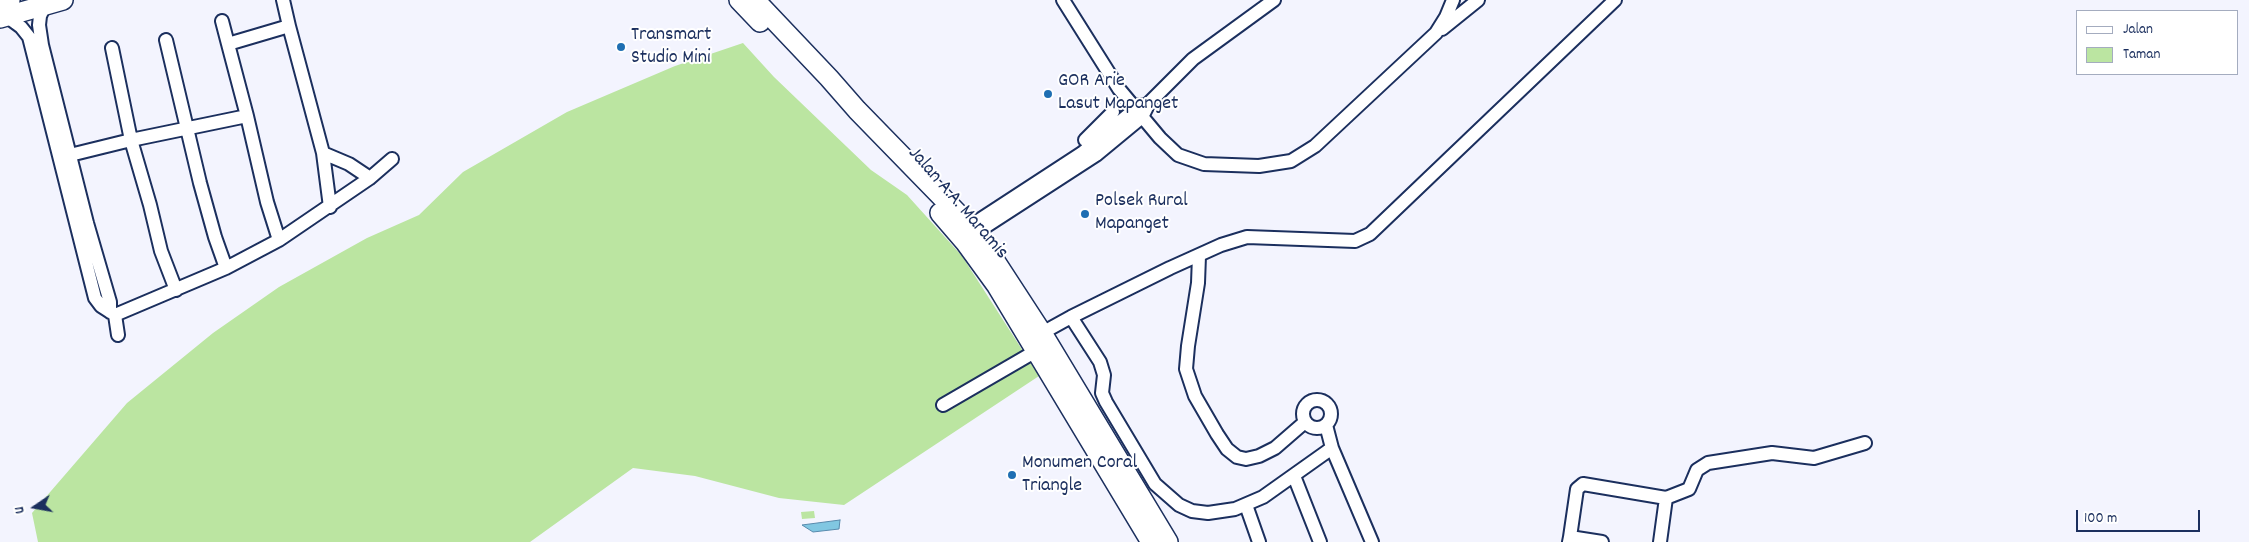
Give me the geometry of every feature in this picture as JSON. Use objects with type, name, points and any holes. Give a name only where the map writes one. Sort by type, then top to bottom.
[{"type":"highway","name":"Jalan A.A. Maramis","points":[[739,0],[967,234],[1151,542]]},
{"type":"highway","points":[[755,0],[829,78],[967,234],[992,256],[1042,333],[1168,542]]},
{"type":"highway","points":[[4,9],[54,2]]},
{"type":"street","points":[[283,0],[323,153],[330,207]]},
{"type":"street","points":[[1063,0],[1102,64],[1138,113],[1178,155],[1204,164],[1259,166],[1291,162],[1315,146],[1436,33],[1478,0]]},
{"type":"street","points":[[967,234],[1088,160],[1206,48],[1274,0]]},
{"type":"street","points":[[1436,33],[1453,0]]},
{"type":"street","points":[[1042,333],[1071,317],[1221,245],[1247,237],[1355,241],[1370,234],[1615,0]]},
{"type":"street","points":[[54,2],[40,16],[39,25],[59,133],[70,156],[72,183]]},
{"type":"street","points":[[4,9],[28,37],[59,133],[72,183],[110,302],[118,335]]},
{"type":"street","points":[[222,21],[248,116],[267,202],[279,240]]},
{"type":"street","points":[[23,29],[39,25]]},
{"type":"street","points":[[228,44],[289,26]]},
{"type":"street","points":[[166,40],[215,237],[226,268]]},
{"type":"street","points":[[112,48],[131,140],[150,204],[161,251],[176,290]]},
{"type":"street","points":[[1048,176],[1045,170],[1046,167],[1084,141],[1113,112]]},
{"type":"street","points":[[967,234],[1138,113]]},
{"type":"street","points":[[70,156],[131,140],[248,116]]},
{"type":"street","points":[[323,153],[349,164],[370,178]]},
{"type":"street","points":[[113,314],[176,290],[226,268],[279,240],[330,207],[370,178],[392,159]]},
{"type":"street","points":[[1199,256],[1198,283],[1186,369],[1195,396],[1217,434],[1227,449],[1237,457],[1246,459],[1259,456],[1275,448],[1305,422]]},
{"type":"street","points":[[1071,317],[1100,362],[1104,375],[1102,393],[1110,411],[1155,484],[1179,505],[1192,511],[1208,513],[1246,506],[1263,497],[1332,448]]},
{"type":"street","points":[[943,405],[1036,351]]},
{"type":"street","points":[[1316,400],[1322,401],[1330,409],[1330,420],[1326,425],[1315,428],[1305,422],[1303,411],[1306,405],[1316,400]]},
{"type":"street","points":[[1094,421],[1110,411]]},
{"type":"street","points":[[1326,425],[1332,448],[1372,542]]},
{"type":"street","points":[[1602,542],[1569,539],[1577,489],[1583,484],[1666,498],[1689,489],[1697,470],[1708,463],[1772,453],[1814,458],[1866,443]]},
{"type":"street","points":[[1294,476],[1320,542]]},
{"type":"street","points":[[1660,542],[1666,498]]},
{"type":"street","points":[[1246,506],[1259,542]]},
{"type":"green space","points":[[743,43],[774,77],[871,170],[907,195],[962,256],[1039,376],[844,505],[779,498],[695,476],[633,468],[530,542],[38,542],[32,513],[127,403],[213,333],[279,287],[367,238],[419,215],[463,172],[567,112],[675,66]]},
{"type":"green space","points":[[814,511],[815,518],[802,519],[801,512]]},
{"type":"water","points":[[840,520],[839,529],[813,532],[802,525]]},
{"type":"place","name":"Transmart Studio Mini","points":[[621,47]]},
{"type":"place","name":"GOR Arie Lasut Mapanget","points":[[1048,94]]},
{"type":"place","name":"Polsek Rural Mapanget","points":[[1085,214]]},
{"type":"place","name":"Monumen Coral Triangle","points":[[1012,475]]}]
